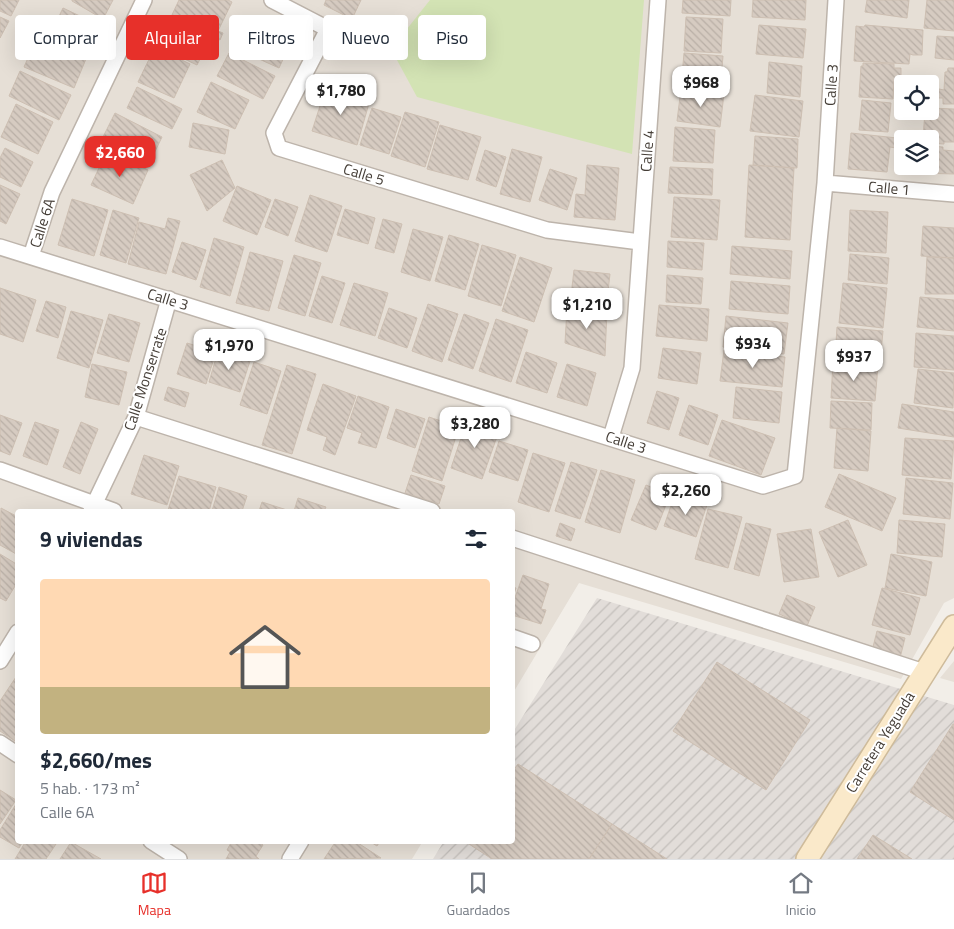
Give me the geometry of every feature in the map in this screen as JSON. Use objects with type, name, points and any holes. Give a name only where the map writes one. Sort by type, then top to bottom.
[{"type":"street","name":"Calle 6A","points":[[31,256],[52,192],[144,0]]},
{"type":"street","name":"Calle 5","points":[[272,0],[328,29],[274,133],[279,148],[548,230],[640,242]]},
{"type":"street","name":"Calle 4","points":[[611,438],[632,368],[658,0]]},
{"type":"street","name":"Calle 3","points":[[0,247],[763,486],[795,476],[824,183],[836,0]]},
{"type":"street","name":"Calle 1","points":[[824,183],[954,194]]},
{"type":"street","name":"Calle Monserrate","points":[[93,508],[136,417],[170,299]]},
{"type":"street","points":[[136,417],[426,509]]},
{"type":"street","points":[[0,470],[93,508]]},
{"type":"street","points":[[515,539],[924,672]]},
{"type":"street","name":"Carretera Yeguada","points":[[806,859],[953,624]]},
{"type":"street","points":[[0,661],[15,637]]},
{"type":"street","points":[[515,639],[532,644]]},
{"type":"street","points":[[0,744],[15,753]]},
{"type":"street","points":[[157,844],[180,859]]},
{"type":"street","points":[[290,859],[299,844]]},
{"type":"shaded area","points":[[0,0],[954,0],[954,598],[944,603],[901,679],[579,583],[515,690],[515,509],[15,509],[15,844],[421,844],[412,859],[0,859]]},
{"type":"shaded area","points":[[597,598],[954,705],[954,859],[433,859],[442,844],[515,844],[515,729]]},
{"type":"shaded area","points":[[954,661],[954,682],[940,678]]},
{"type":"green space","points":[[430,0],[644,0],[632,154],[417,97],[397,60],[408,60],[408,28],[418,15],[418,60],[486,60],[486,15],[418,15]]},
{"type":"building","points":[[0,0],[19,0],[11,16],[0,11]]},
{"type":"building","points":[[113,0],[105,15],[96,15],[72,1]]},
{"type":"building","points":[[179,0],[228,0],[232,2],[219,29],[219,15],[172,15]]},
{"type":"building","points":[[326,0],[361,0],[354,15],[344,15],[324,5]]},
{"type":"building","points":[[683,0],[731,0],[730,16],[682,13]]},
{"type":"building","points":[[753,0],[806,0],[805,20],[752,17]]},
{"type":"building","points":[[867,0],[909,0],[907,18],[865,12]]},
{"type":"building","points":[[927,0],[954,0],[954,31],[924,28]]},
{"type":"building","points":[[63,8],[78,15],[60,15]]},
{"type":"building","points":[[0,17],[9,21],[0,38]]},
{"type":"building","points":[[686,17],[723,19],[721,53],[684,51]]},
{"type":"building","points":[[759,25],[806,29],[803,58],[756,54]]},
{"type":"building","points":[[865,25],[923,30],[922,55],[910,54],[909,64],[854,61],[856,26],[864,27]]},
{"type":"building","points":[[219,31],[223,33],[219,40]]},
{"type":"building","points":[[937,36],[954,37],[954,60],[935,58]]},
{"type":"building","points":[[229,53],[229,60],[243,60],[275,76],[263,99],[217,76]]},
{"type":"building","points":[[684,53],[723,56],[720,91],[681,88]]},
{"type":"building","points":[[27,60],[86,60],[74,88],[24,67]]},
{"type":"building","points":[[149,60],[182,60],[190,64],[174,98],[138,82]]},
{"type":"building","points":[[186,60],[200,60],[197,65]]},
{"type":"building","points":[[261,60],[283,60],[279,68]]},
{"type":"building","points":[[769,62],[802,66],[800,97],[767,93]]},
{"type":"building","points":[[863,63],[894,64],[894,68],[901,68],[901,75],[894,75],[893,99],[859,97],[861,66],[863,66]]},
{"type":"building","points":[[948,68],[954,68],[954,104],[943,104],[943,98],[939,98],[939,89],[944,90],[945,72],[947,72]]},
{"type":"building","points":[[20,71],[71,95],[59,120],[9,96]]},
{"type":"building","points":[[211,82],[249,100],[235,129],[197,112]]},
{"type":"building","points":[[137,87],[182,109],[172,129],[127,108]]},
{"type":"building","points":[[326,87],[370,100],[357,145],[312,131]]},
{"type":"building","points":[[681,89],[724,94],[720,127],[677,121]]},
{"type":"building","points":[[755,95],[803,101],[799,137],[750,131]]},
{"type":"building","points":[[862,100],[891,103],[888,132],[859,130]]},
{"type":"building","points":[[16,104],[53,122],[38,154],[1,137]]},
{"type":"building","points":[[372,108],[401,117],[389,154],[360,145]]},
{"type":"building","points":[[939,108],[954,109],[954,142],[939,144],[939,130],[924,130],[924,120],[939,120]]},
{"type":"building","points":[[405,112],[439,122],[425,167],[391,156]]},
{"type":"building","points":[[115,113],[162,137],[148,166],[100,143]]},
{"type":"building","points":[[193,123],[229,130],[225,154],[189,147]]},
{"type":"building","points":[[440,125],[481,137],[468,180],[427,169]]},
{"type":"building","points":[[675,127],[715,130],[713,163],[673,161]]},
{"type":"building","points":[[851,133],[894,138],[894,148],[890,147],[887,172],[848,169]]},
{"type":"building","points":[[755,136],[798,139],[797,168],[753,165]]},
{"type":"building","points":[[939,147],[943,147],[943,150],[954,151],[954,174],[939,174]]},
{"type":"building","points":[[5,148],[33,162],[21,187],[0,177],[0,158]]},
{"type":"building","points":[[512,149],[542,157],[530,202],[500,194]]},
{"type":"building","points":[[485,150],[506,157],[496,187],[476,180]]},
{"type":"building","points":[[107,151],[148,170],[133,204],[91,185]]},
{"type":"building","points":[[222,160],[235,188],[207,211],[190,175]]},
{"type":"building","points":[[587,165],[619,168],[615,220],[574,217],[576,194],[585,195]]},
{"type":"building","points":[[749,165],[794,168],[790,240],[745,237]]},
{"type":"building","points":[[670,167],[713,169],[712,195],[668,193]]},
{"type":"building","points":[[550,169],[577,178],[567,210],[539,200]]},
{"type":"building","points":[[0,185],[20,194],[6,224],[0,221]]},
{"type":"building","points":[[237,186],[271,200],[257,235],[223,221]]},
{"type":"building","points":[[310,195],[342,206],[327,252],[295,241]]},
{"type":"building","points":[[674,197],[720,200],[717,240],[671,237]]},
{"type":"building","points":[[72,199],[108,210],[94,256],[58,245]]},
{"type":"building","points":[[275,199],[298,207],[288,236],[265,227]]},
{"type":"building","points":[[345,209],[375,218],[368,244],[337,235]]},
{"type":"building","points":[[113,210],[139,218],[126,263],[100,255]]},
{"type":"building","points":[[850,210],[888,212],[886,253],[848,251]]},
{"type":"building","points":[[168,218],[180,221],[166,274],[128,264],[139,222],[165,229]]},
{"type":"building","points":[[383,219],[402,224],[394,253],[375,248]]},
{"type":"building","points":[[923,226],[954,228],[954,258],[921,256]]},
{"type":"building","points":[[413,229],[443,237],[430,281],[401,272]]},
{"type":"building","points":[[449,235],[479,244],[465,290],[435,281]]},
{"type":"building","points":[[214,238],[244,247],[230,296],[200,287]]},
{"type":"building","points":[[668,241],[704,243],[702,270],[667,267]]},
{"type":"building","points":[[182,242],[206,250],[196,280],[172,272]]},
{"type":"building","points":[[482,245],[516,255],[501,306],[468,296]]},
{"type":"building","points":[[732,246],[792,251],[790,279],[730,274]]},
{"type":"building","points":[[250,252],[283,261],[269,311],[236,303]]},
{"type":"building","points":[[850,254],[889,258],[887,284],[848,280]]},
{"type":"building","points":[[294,255],[321,263],[305,316],[278,308]]},
{"type":"building","points":[[520,257],[552,268],[534,322],[502,311]]},
{"type":"building","points":[[927,257],[954,258],[954,294],[925,294]]},
{"type":"building","points":[[574,270],[610,274],[606,308],[570,304]]},
{"type":"building","points":[[667,275],[703,278],[701,304],[666,302]]},
{"type":"building","points":[[322,276],[345,283],[332,323],[309,316]]},
{"type":"building","points":[[731,281],[790,286],[788,314],[729,309]]},
{"type":"building","points":[[354,283],[388,293],[375,336],[340,325]]},
{"type":"building","points":[[843,283],[887,288],[883,328],[839,323]]},
{"type":"building","points":[[0,288],[36,300],[23,342],[0,334]]},
{"type":"building","points":[[920,297],[954,300],[954,331],[917,327]]},
{"type":"building","points":[[46,301],[66,307],[58,338],[36,331]]},
{"type":"building","points":[[428,304],[458,314],[442,362],[412,351]]},
{"type":"building","points":[[659,305],[709,309],[707,341],[656,336]]},
{"type":"building","points":[[389,308],[417,318],[407,348],[378,338]]},
{"type":"building","points":[[567,308],[607,311],[605,356],[565,343]]},
{"type":"building","points":[[71,311],[103,320],[89,368],[57,358]]},
{"type":"building","points":[[109,314],[140,323],[129,362],[97,353]]},
{"type":"building","points":[[464,314],[489,323],[473,369],[448,360]]},
{"type":"building","points":[[726,316],[788,323],[784,354],[723,347]]},
{"type":"building","points":[[496,319],[528,330],[511,382],[479,371]]},
{"type":"building","points":[[837,327],[883,331],[880,363],[835,359]]},
{"type":"building","points":[[916,333],[954,336],[954,370],[914,367]]},
{"type":"building","points":[[187,343],[216,352],[206,384],[177,374]]},
{"type":"building","points":[[663,348],[701,353],[697,384],[658,378]]},
{"type":"building","points":[[724,350],[785,357],[782,387],[720,381]]},
{"type":"building","points":[[218,351],[250,361],[240,392],[209,382]]},
{"type":"building","points":[[526,352],[557,363],[547,393],[516,383]]},
{"type":"building","points":[[254,362],[281,371],[267,414],[240,405]]},
{"type":"building","points":[[833,362],[878,366],[875,401],[831,398]]},
{"type":"building","points":[[92,364],[127,372],[119,405],[85,397]]},
{"type":"building","points":[[567,364],[596,373],[587,406],[557,397]]},
{"type":"building","points":[[287,365],[316,374],[292,454],[262,445]]},
{"type":"building","points":[[918,369],[954,373],[953,408],[914,403]]},
{"type":"building","points":[[323,384],[356,396],[335,455],[323,450],[327,437],[307,430]]},
{"type":"building","points":[[168,387],[189,393],[185,407],[164,400]]},
{"type":"building","points":[[736,387],[782,392],[779,423],[733,418]]},
{"type":"building","points":[[657,391],[679,398],[669,430],[647,423]]},
{"type":"building","points":[[358,396],[389,407],[376,448],[358,443],[362,433],[347,428]]},
{"type":"building","points":[[831,401],[872,403],[871,430],[830,428]]},
{"type":"building","points":[[902,404],[954,412],[954,437],[898,428]]},
{"type":"building","points":[[689,405],[718,415],[708,445],[679,435]]},
{"type":"building","points":[[396,409],[425,419],[415,448],[387,438]]},
{"type":"building","points":[[0,415],[22,423],[10,455],[0,451]]},
{"type":"building","points":[[429,417],[459,427],[442,481],[412,471]]},
{"type":"building","points":[[467,420],[499,431],[482,479],[451,468]]},
{"type":"building","points":[[722,420],[775,438],[761,475],[709,456]]},
{"type":"building","points":[[35,422],[59,430],[47,465],[23,456]]},
{"type":"building","points":[[81,422],[98,429],[80,474],[63,467]]},
{"type":"building","points":[[837,428],[871,431],[868,471],[834,468]]},
{"type":"building","points":[[905,438],[954,441],[951,479],[902,475]]},
{"type":"building","points":[[499,441],[528,450],[518,481],[489,472]]},
{"type":"building","points":[[533,453],[565,463],[549,512],[518,502]]},
{"type":"building","points":[[144,455],[179,466],[167,505],[131,494]]},
{"type":"building","points":[[571,462],[597,470],[580,519],[555,511]]},
{"type":"building","points":[[601,470],[635,480],[620,533],[585,522]]},
{"type":"building","points":[[839,474],[896,498],[882,531],[825,507]]},
{"type":"building","points":[[411,475],[445,486],[439,504],[405,493]]},
{"type":"building","points":[[179,476],[216,487],[210,509],[168,509]]},
{"type":"building","points":[[906,478],[953,483],[950,519],[903,514]]},
{"type":"building","points":[[646,485],[670,495],[656,530],[631,520]]},
{"type":"building","points":[[219,487],[247,496],[243,509],[213,509]]},
{"type":"building","points":[[675,494],[707,505],[696,537],[664,526]]},
{"type":"building","points":[[298,498],[326,507],[325,509],[295,509]]},
{"type":"building","points":[[262,502],[284,509],[260,509]]},
{"type":"building","points":[[1,508],[15,515],[15,553],[0,545]]},
{"type":"building","points":[[708,509],[742,517],[728,568],[695,559]]},
{"type":"building","points":[[848,520],[867,565],[838,577],[819,532]]},
{"type":"building","points":[[899,520],[945,524],[942,557],[897,553]]},
{"type":"building","points":[[560,523],[575,529],[571,541],[556,536]]},
{"type":"building","points":[[746,523],[771,529],[759,576],[734,569]]},
{"type":"building","points":[[811,529],[819,577],[784,582],[777,534]]},
{"type":"building","points":[[0,554],[15,563],[15,586],[6,601],[0,598]]},
{"type":"building","points":[[891,554],[932,562],[926,596],[885,588]]},
{"type":"building","points":[[523,575],[549,584],[541,609],[546,610],[541,624],[515,616],[515,598]]},
{"type":"building","points":[[882,588],[920,598],[910,635],[872,625]]},
{"type":"building","points":[[787,595],[815,607],[807,626],[779,614]]},
{"type":"building","points":[[877,631],[905,638],[900,658],[872,651]]},
{"type":"building","points":[[717,662],[810,720],[766,790],[673,731]]},
{"type":"building","points":[[15,678],[15,741],[0,731],[0,701]]},
{"type":"building","points":[[954,724],[954,820],[910,792]]},
{"type":"building","points":[[518,764],[612,824],[589,859],[492,859],[469,844],[515,844],[515,768]]},
{"type":"building","points":[[0,790],[15,799],[15,802],[0,824]]},
{"type":"building","points":[[15,806],[15,844],[21,844],[19,848],[0,837],[0,830]]},
{"type":"building","points":[[612,824],[667,859],[589,859]]},
{"type":"building","points":[[873,835],[912,859],[857,859]]},
{"type":"building","points":[[24,844],[56,844],[46,859],[15,859]]},
{"type":"building","points":[[70,844],[75,844],[101,859],[60,859]]},
{"type":"building","points":[[230,844],[263,845],[256,856],[259,859],[226,859],[230,852],[227,850]]},
{"type":"building","points":[[334,844],[360,844],[381,858],[324,859]]}]
